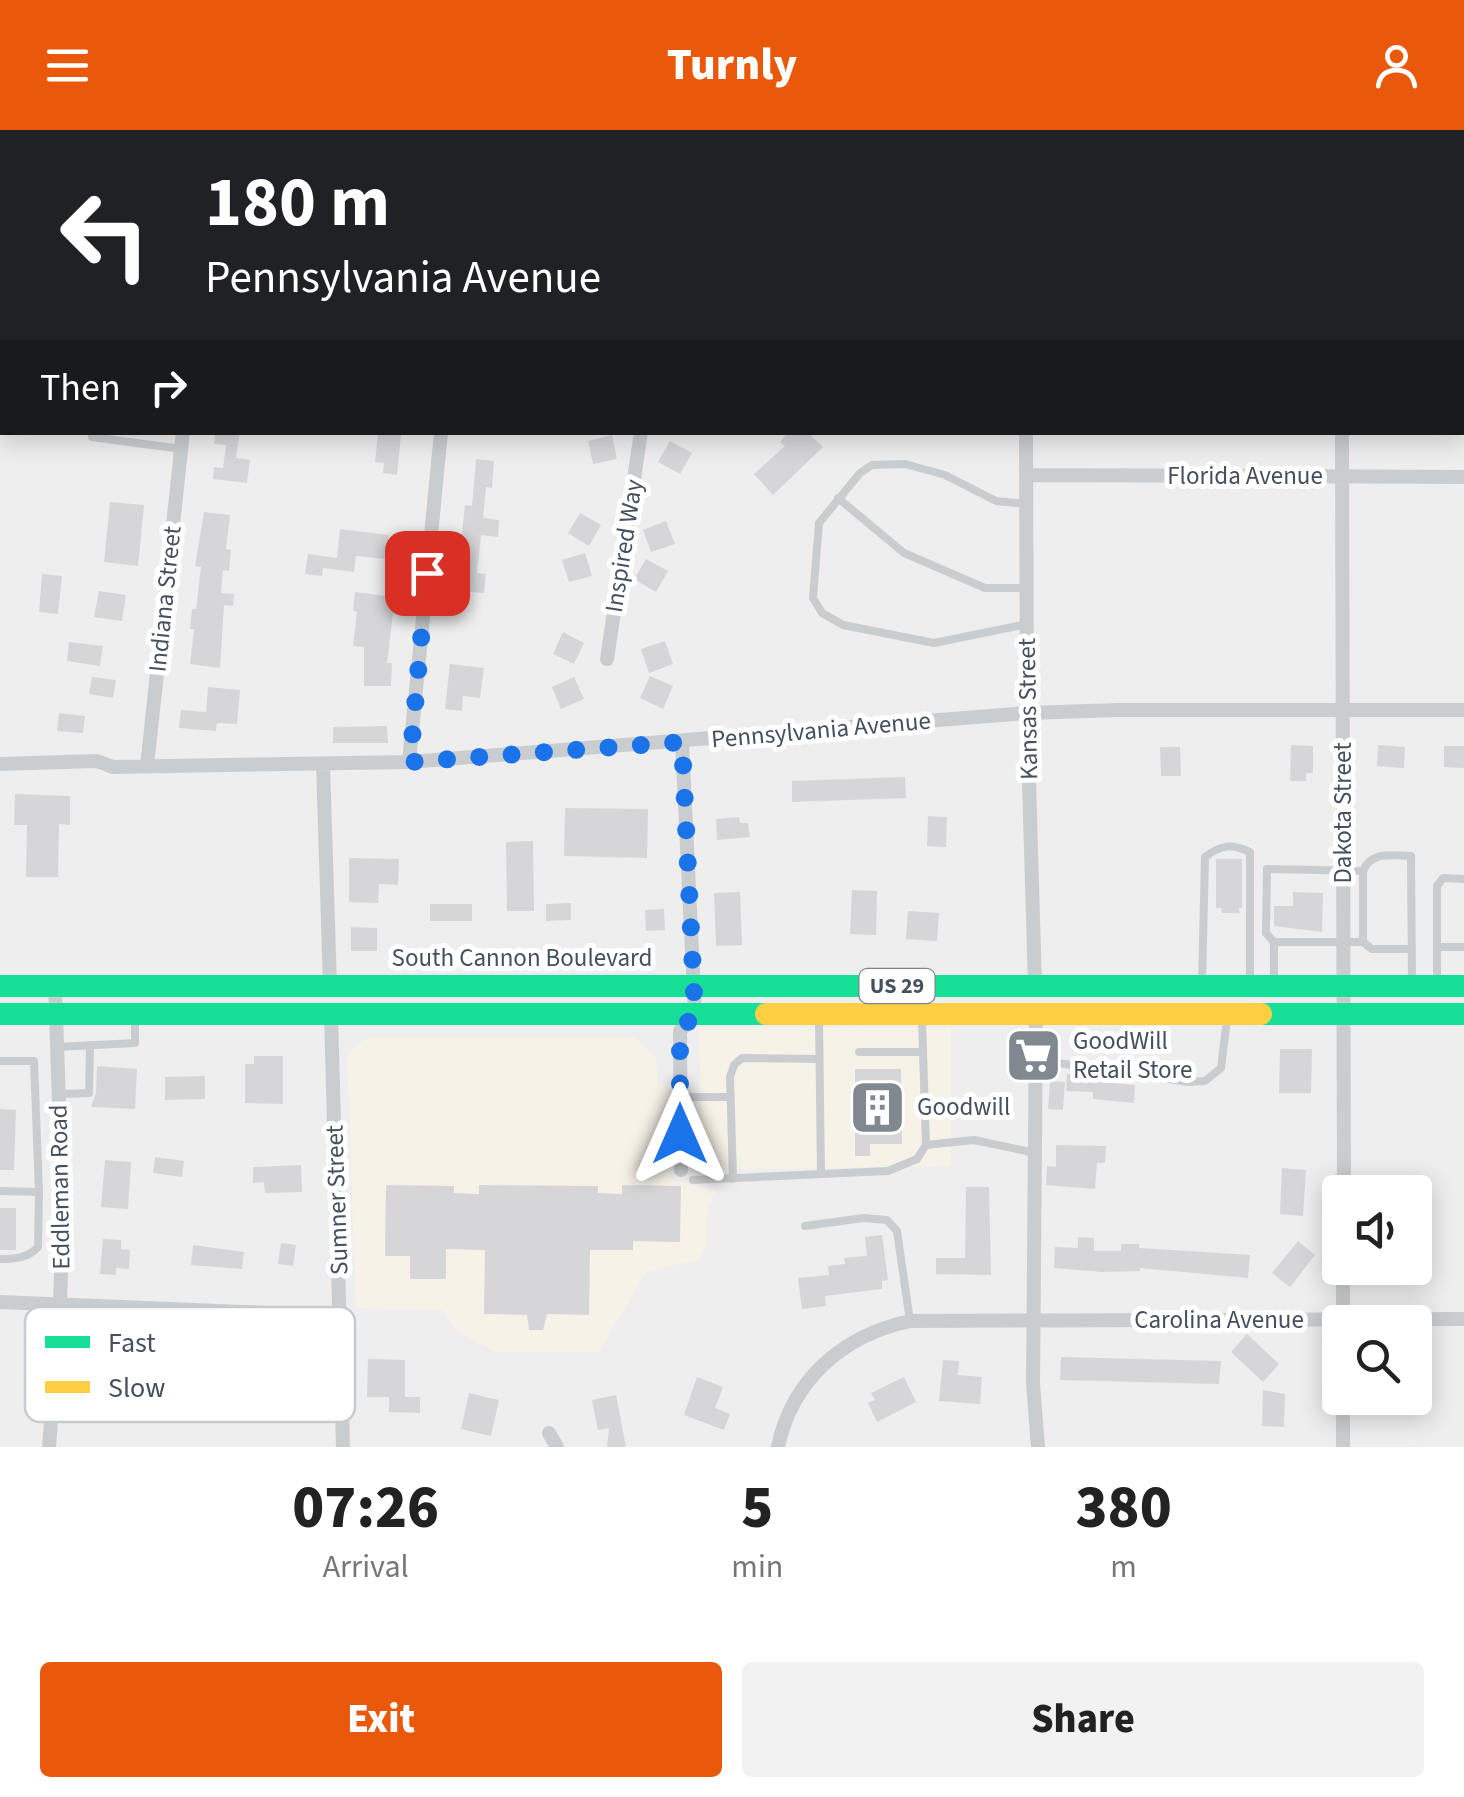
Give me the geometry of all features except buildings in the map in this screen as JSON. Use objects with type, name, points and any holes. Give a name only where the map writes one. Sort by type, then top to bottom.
[{"type":"main road","name":"South Cannon Boulevard","points":[[0,986],[1464,986]]},
{"type":"main road","name":"US 29","points":[[0,1014],[1464,1014]]},
{"type":"street","name":"Indiana Street","points":[[147,766],[183,435]]},
{"type":"street","points":[[410,762],[441,435]]},
{"type":"street","name":"Inspired Way","points":[[607,659],[641,435]]},
{"type":"street","name":"Kansas Street","points":[[1026,435],[1027,713],[1035,986]]},
{"type":"street","name":"Dakota Street","points":[[1342,435],[1344,1175]]},
{"type":"street","name":"Florida Avenue","points":[[1026,476],[1464,477]]},
{"type":"street","name":"Pennsylvania Avenue","points":[[0,764],[410,762],[1027,713],[1464,710]]},
{"type":"street","points":[[681,1170],[680,1031],[695,1014],[682,742]]},
{"type":"street","points":[[324,764],[330,986]]},
{"type":"street","name":"Eddleman Road","points":[[55,986],[63,1218],[60,1307]]},
{"type":"street","name":"Sumner Street","points":[[331,1014],[341,1307]]},
{"type":"street","points":[[1036,1014],[1032,1384],[1038,1447]]},
{"type":"street","points":[[0,1302],[160,1307]]},
{"type":"street","name":"Carolina Avenue","points":[[1432,1320],[1464,1319]]},
{"type":"street","name":"Carolina Avenue","points":[[778,1447],[795,1400],[818,1368],[858,1338],[910,1320],[1322,1321]]},
{"type":"street","points":[[1342,1447],[1343,1415]]},
{"type":"street","name":"Eddleman Road","points":[[50,1447],[52,1422]]},
{"type":"street","name":"Sumner Street","points":[[343,1422],[343,1447]]},
{"type":"street","points":[[549,1433],[557,1447]]},
{"type":"lane","points":[[92,435],[181,449]]},
{"type":"lane","points":[[1026,504],[996,501],[946,475],[905,464],[872,465],[860,473],[819,524],[813,598],[822,613],[843,625],[934,643],[1027,624]]},
{"type":"lane","points":[[838,498],[904,553],[986,588],[1027,588]]},
{"type":"lane","points":[[1202,986],[1204,857],[1217,848],[1234,844],[1250,852],[1250,986]]},
{"type":"lane","points":[[1362,942],[1363,870],[1368,861],[1375,856],[1412,856],[1412,986]]},
{"type":"lane","points":[[1363,870],[1267,869],[1266,934],[1274,942],[1362,942],[1372,949],[1412,949]]},
{"type":"lane","points":[[1438,986],[1437,886],[1444,878],[1464,879]]},
{"type":"lane","points":[[1274,942],[1274,986]]},
{"type":"lane","points":[[1437,946],[1464,947]]},
{"type":"lane","points":[[57,1047],[135,1043],[134,1014]]},
{"type":"lane","points":[[818,1014],[821,1174]]},
{"type":"lane","points":[[693,1180],[888,1171],[917,1160],[926,1146],[922,1014]]},
{"type":"lane","points":[[1036,1060],[1205,1081],[1221,1068],[1228,1014]]},
{"type":"lane","points":[[59,1094],[89,1093],[95,1015]]},
{"type":"lane","points":[[858,1052],[923,1052]]},
{"type":"lane","points":[[733,1178],[730,1077],[734,1065],[742,1058],[819,1059]]},
{"type":"lane","points":[[0,1061],[34,1061],[38,1192],[38,1247],[32,1254],[0,1259]]},
{"type":"lane","points":[[680,1097],[731,1097]]},
{"type":"lane","points":[[926,1146],[974,1140],[1036,1153]]},
{"type":"lane","points":[[0,1191],[38,1192]]},
{"type":"lane","points":[[805,1226],[864,1218],[887,1220],[897,1230],[910,1320]]},
{"type":"shaded area","points":[[699,1027],[951,1028],[951,1166],[702,1170]]},
{"type":"shaded area","points":[[369,1037],[634,1037],[656,1057],[658,1085],[671,1085],[671,1179],[718,1192],[708,1205],[706,1246],[700,1259],[646,1272],[599,1352],[496,1352],[455,1330],[442,1310],[356,1308],[347,1053]]},
{"type":"traffic: fast","points":[[0,986],[1464,986]]},
{"type":"traffic: fast","points":[[0,1014],[766,1014]]},
{"type":"traffic: fast","points":[[1261,1014],[1464,1014]]},
{"type":"traffic: slow","points":[[766,1014],[1261,1014]]},
{"type":"place","name":"GoodWill Retail Store","points":[[1034,1055]]},
{"type":"place","name":"Goodwill","points":[[878,1107]]},
{"type":"route","points":[[427,573],[410,762],[682,742],[695,1014],[680,1031],[680,1134]]}]
